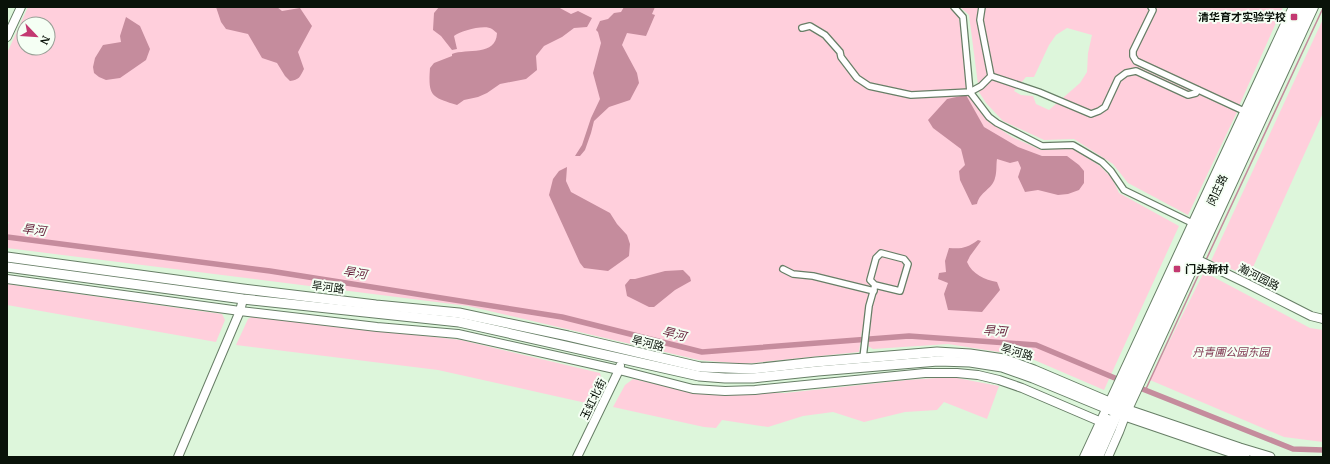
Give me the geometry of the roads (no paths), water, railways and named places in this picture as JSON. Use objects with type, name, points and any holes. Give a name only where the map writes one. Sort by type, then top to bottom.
[{"type":"main road","name":"旱河路","points":[[7,257],[198,288],[243,299],[288,299],[459,313],[623,349],[686,369],[752,369],[863,355],[937,352],[970,354],[1004,359],[1034,370],[1117,409],[1270,457]]},
{"type":"main road","name":"旱河路","points":[[7,266],[288,299],[459,322],[504,331],[621,359],[686,369],[725,378],[753,378],[938,360],[970,362],[1002,367],[1245,457]]},
{"type":"street","points":[[7,37],[21,7]]},
{"type":"street","points":[[954,7],[963,17],[970,92],[990,117],[997,124],[1042,146],[1073,145],[1102,162],[1111,171],[1124,190],[1196,225],[1199,260]]},
{"type":"street","points":[[982,7],[980,20],[991,76]]},
{"type":"street","points":[[1151,7],[1152,10],[1133,51],[1133,56],[1136,61],[1248,113]]},
{"type":"street","name":"闵庄路","points":[[1248,113],[1293,7]]},
{"type":"street","name":"闵庄路","points":[[1131,378],[1196,225],[1248,113],[1300,7]]},
{"type":"street","name":"闵庄路","points":[[1199,260],[1307,7]]},
{"type":"street","name":"闵庄路","points":[[1131,378],[1199,260],[1314,7]]},
{"type":"street","points":[[802,28],[810,26],[825,35],[840,52],[841,56],[857,78],[869,86],[911,95],[970,92],[981,86],[991,76]]},
{"type":"street","points":[[991,76],[1039,92],[1091,114],[1099,112],[1105,107],[1118,79],[1126,73],[1136,71],[1188,95],[1196,93],[1198,90]]},
{"type":"street","points":[[783,269],[793,274],[813,276],[875,288],[900,291],[908,264],[904,259],[881,253],[876,258],[870,280],[875,288]]},
{"type":"street","name":"瀚河园路","points":[[1199,260],[1311,316],[1323,319]]},
{"type":"street","points":[[7,279],[240,311],[377,327],[458,334],[619,370],[693,389],[725,391],[756,390],[925,373],[957,373],[978,375],[1022,388],[1103,423]]},
{"type":"street","points":[[863,355],[869,306],[875,288]]},
{"type":"street","points":[[178,457],[240,311],[243,299]]},
{"type":"street","name":"玉虹北街","points":[[577,457],[619,370],[623,349]]},
{"type":"street","points":[[1099,457],[1117,409],[1131,378]]},
{"type":"street","points":[[1084,457],[1103,423],[1117,409],[1131,378]]},
{"type":"street","points":[[1091,457],[1103,423],[1117,409]]},
{"type":"street","points":[[1108,457],[1119,432],[1117,409]]},
{"type":"waterway","points":[[1206,260],[1323,8]]},
{"type":"waterway","name":"旱河","points":[[7,237],[270,271],[562,317],[702,352],[909,336],[1036,345],[1122,381]]},
{"type":"waterway","points":[[1145,391],[1203,265]]},
{"type":"waterway","name":"旱河","points":[[1135,386],[1293,449],[1323,450]]},
{"type":"place","name":"清华育才实验学校","points":[[1294,17]]},
{"type":"place","name":"门头新村","points":[[1177,269]]},
{"type":"park label","name":"丹青圃公园东园","points":[[1231,352]]}]
